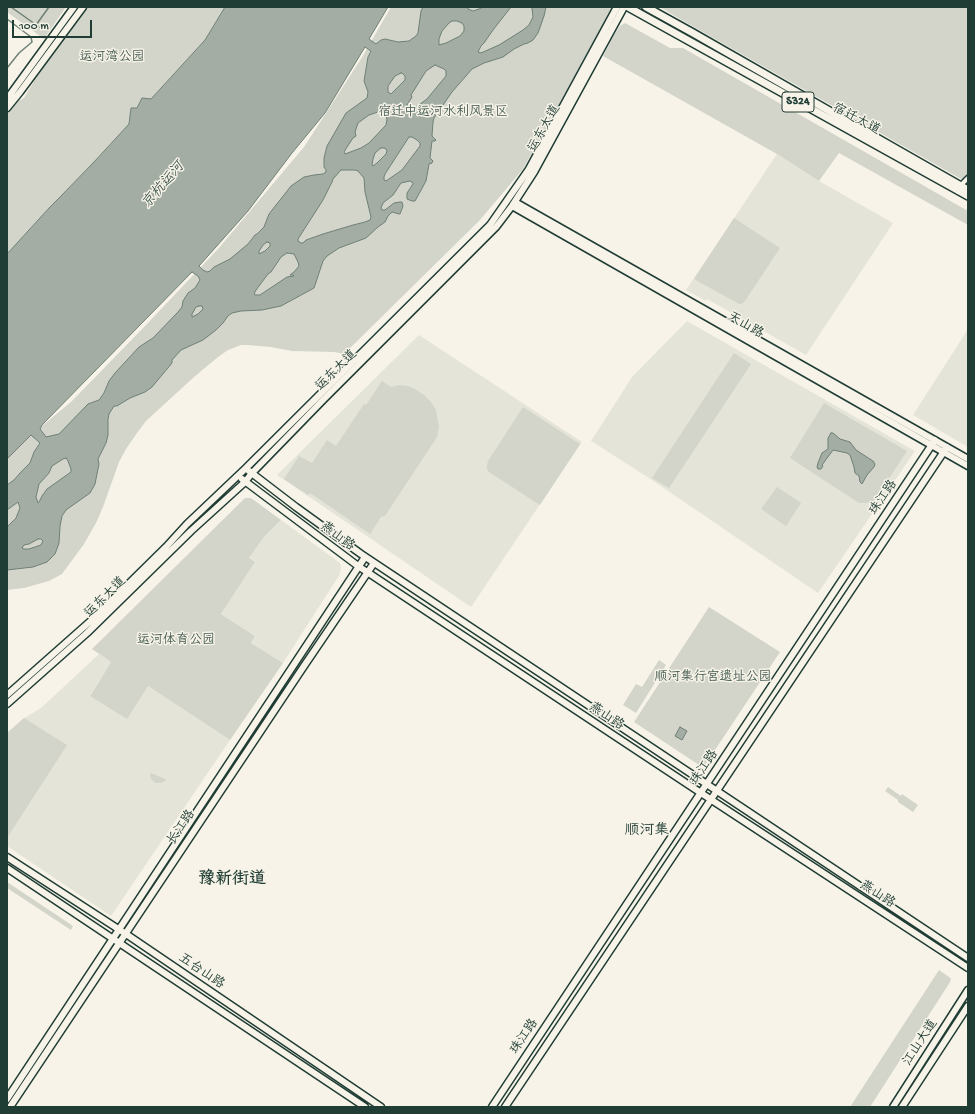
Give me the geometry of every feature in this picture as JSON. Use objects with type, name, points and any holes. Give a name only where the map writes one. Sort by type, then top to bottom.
[{"type":"main road","name":"宿迁大道","points":[[628,7],[959,187],[968,190]]},
{"type":"main road","name":"宿迁大道","points":[[646,7],[693,32],[959,187],[968,196]]},
{"type":"street","points":[[7,99],[74,7]]},
{"type":"street","points":[[7,108],[83,7]]},
{"type":"street","name":"运东大道","points":[[7,695],[94,618],[166,547],[187,524],[238,476],[485,231],[495,219],[529,169],[617,7]]},
{"type":"street","name":"运东大道","points":[[7,704],[87,633],[191,531],[245,482],[323,400],[496,227],[534,172],[624,7]]},
{"type":"street","points":[[959,187],[968,178]]},
{"type":"street","name":"天山路","points":[[513,204],[934,443],[968,459]]},
{"type":"street","name":"珠江路","points":[[492,1107],[934,443]]},
{"type":"street","name":"天山路","points":[[945,449],[968,466]]},
{"type":"street","name":"珠江路","points":[[505,1107],[945,449]]},
{"type":"street","name":"燕山路","points":[[246,468],[296,507],[374,563],[968,958]]},
{"type":"street","name":"燕山路","points":[[238,476],[358,566],[968,968]]},
{"type":"street","name":"长江路","points":[[7,1099],[120,930],[365,556]]},
{"type":"street","name":"长江路","points":[[10,1107],[374,563]]},
{"type":"street","name":"五台山路","points":[[7,857],[126,934],[381,1107]]},
{"type":"street","name":"五台山路","points":[[7,868],[365,1107]]},
{"type":"street","name":"江山大道","points":[[893,1107],[968,990]]},
{"type":"street","name":"江山大道","points":[[902,1107],[968,1006]]},
{"type":"shaded area","points":[[777,154],[819,181],[893,223],[806,355],[707,299],[706,301],[686,290]]},
{"type":"shaded area","points":[[687,321],[915,451],[818,593],[649,478],[591,441],[632,377]]},
{"type":"shaded area","points":[[968,329],[968,447],[913,415]]},
{"type":"shaded area","points":[[419,335],[582,442],[471,607],[277,475]]},
{"type":"shaded area","points":[[281,520],[340,563],[341,567],[340,574],[283,663],[251,643],[255,636],[221,614],[255,562],[249,558],[264,537]]},
{"type":"shaded area","points":[[99,654],[111,662],[90,695],[148,686],[230,740],[111,916],[7,846],[7,733],[24,718],[41,708]]},
{"type":"green space","points":[[7,7],[66,7],[44,39],[7,12]]},
{"type":"green space","name":"运河湾公园","points":[[86,7],[225,7],[205,40],[151,99],[137,108],[131,108],[129,124],[7,254],[7,112],[14,103],[24,98],[40,70]]},
{"type":"green space","name":"宿迁中运河水利风景区","points":[[391,7],[608,7],[612,9],[523,169],[480,220],[344,354],[334,352],[292,351],[271,347],[241,345],[228,350],[218,357],[146,421],[137,433],[119,462],[96,523],[84,544],[62,574],[49,581],[24,588],[7,590],[7,459],[31,435],[71,402],[218,249],[304,147],[361,59]]},
{"type":"green space","points":[[660,7],[968,7],[968,183],[680,19]]},
{"type":"green space","points":[[625,23],[670,48],[683,48],[968,211],[968,225],[839,153],[819,181],[777,154],[603,56],[620,26]]},
{"type":"green space","points":[[734,218],[780,248],[745,301],[741,304],[694,279]]},
{"type":"green space","points":[[734,353],[751,364],[669,488],[652,478]]},
{"type":"green space","points":[[382,381],[391,387],[398,385],[408,386],[424,395],[436,410],[439,427],[437,437],[385,516],[381,517],[370,534],[310,493],[308,495],[284,479],[299,456],[312,463],[327,440],[336,446],[364,404],[366,405]]},
{"type":"green space","points":[[824,403],[907,451],[873,503],[859,503],[790,458]]},
{"type":"green space","points":[[523,407],[580,444],[540,505],[489,472],[487,469],[488,461]]},
{"type":"green space","points":[[777,487],[801,503],[786,526],[761,509]]},
{"type":"green space","name":"运河体育公园","points":[[245,498],[251,498],[281,520],[264,537],[249,558],[255,562],[221,614],[255,636],[251,643],[283,663],[230,740],[148,686],[127,719],[90,696],[111,662],[92,649]]},
{"type":"green space","name":"顺河集行宫遗址公园","points":[[709,607],[780,652],[705,765],[699,765],[634,722]]},
{"type":"green space","points":[[659,660],[666,665],[636,713],[623,705],[636,684],[642,687]]},
{"type":"green space","points":[[24,718],[67,745],[7,838],[7,733]]},
{"type":"green space","points":[[151,773],[163,778],[166,781],[155,783],[151,779]]},
{"type":"green space","points":[[888,787],[901,796],[902,794],[918,805],[913,812],[885,791]]},
{"type":"green space","points":[[7,882],[73,926],[71,930],[7,888]]},
{"type":"green space","points":[[939,970],[951,979],[950,982],[870,1107],[850,1107]]},
{"type":"water","name":"京杭运河","points":[[225,7],[388,7],[369,39],[376,44],[385,39],[398,42],[409,41],[416,36],[418,33],[421,11],[423,7],[468,7],[468,9],[473,11],[483,7],[511,7],[481,46],[478,52],[481,53],[499,45],[529,25],[533,17],[531,7],[546,7],[538,33],[533,40],[514,49],[503,57],[484,63],[472,69],[452,92],[434,118],[432,136],[436,140],[432,141],[430,158],[433,161],[429,164],[426,181],[415,201],[407,199],[407,193],[413,183],[410,181],[401,183],[393,195],[383,203],[381,208],[382,210],[385,210],[394,203],[402,202],[403,206],[400,214],[392,212],[385,222],[366,238],[339,248],[327,256],[323,261],[314,288],[281,306],[262,310],[232,313],[216,330],[203,340],[181,350],[152,387],[117,406],[114,406],[109,414],[106,443],[98,459],[99,464],[95,484],[90,493],[66,510],[62,516],[59,543],[55,554],[47,562],[33,567],[7,570],[7,527],[16,518],[20,508],[18,502],[7,510],[7,485],[14,480],[30,463],[34,452],[40,443],[31,435],[7,459],[7,254],[129,124],[131,108],[137,108],[142,98],[151,99],[205,40]],"holes":[[[452,21],[462,23],[464,26],[464,31],[460,36],[439,45],[439,39],[442,31]],[[365,47],[371,51],[368,57],[364,81],[368,92],[367,98],[346,113],[327,146],[324,158],[324,167],[326,172],[323,174],[304,177],[291,186],[269,214],[264,227],[248,244],[230,259],[214,267],[210,271],[207,272],[203,270],[199,266],[248,211],[292,153],[325,113]],[[435,65],[446,71],[446,76],[427,99],[416,107],[406,110],[412,97],[411,95],[426,71]],[[402,73],[405,76],[405,80],[391,94],[388,92],[388,86],[395,76]],[[378,112],[385,113],[387,119],[386,125],[369,143],[361,148],[345,154],[344,152],[347,147],[356,136],[355,132],[358,123],[369,115]],[[409,137],[417,140],[420,143],[420,146],[402,170],[386,181],[384,180],[385,174]],[[381,148],[386,149],[386,154],[377,163],[373,166],[375,153]],[[341,170],[358,171],[364,178],[365,192],[371,217],[370,220],[323,234],[301,243],[298,239],[323,200],[333,179]],[[267,242],[270,243],[270,246],[259,254],[259,251],[263,245]],[[287,253],[294,254],[299,266],[290,275],[294,276],[287,277],[260,295],[255,295],[256,290],[281,257]],[[192,272],[198,276],[200,280],[195,288],[188,293],[183,301],[182,307],[153,338],[139,347],[115,373],[99,400],[88,404],[59,434],[46,437],[40,429],[42,425]],[[202,306],[203,309],[192,317],[196,307]],[[66,458],[71,472],[47,489],[38,503],[36,497],[39,484],[49,473],[52,466]],[[38,539],[43,541],[41,545],[29,549],[22,548],[24,545]]]},
{"type":"water","points":[[831,433],[840,439],[850,442],[856,450],[873,461],[875,464],[862,484],[859,476],[855,473],[850,455],[847,453],[833,450],[822,465],[823,466],[821,469],[818,469],[818,463],[822,453],[828,449],[828,438]]},
{"type":"water","points":[[680,727],[687,731],[682,740],[675,736]]},
{"type":"waterway","points":[[11,7],[42,29]]},
{"type":"waterway","points":[[36,25],[49,7]]},
{"type":"waterway","points":[[7,19],[31,37],[32,42],[19,53],[7,68]]},
{"type":"district","name":"顺河集","points":[[647,832]]},
{"type":"district","name":"豫新街道","points":[[232,880]]}]
